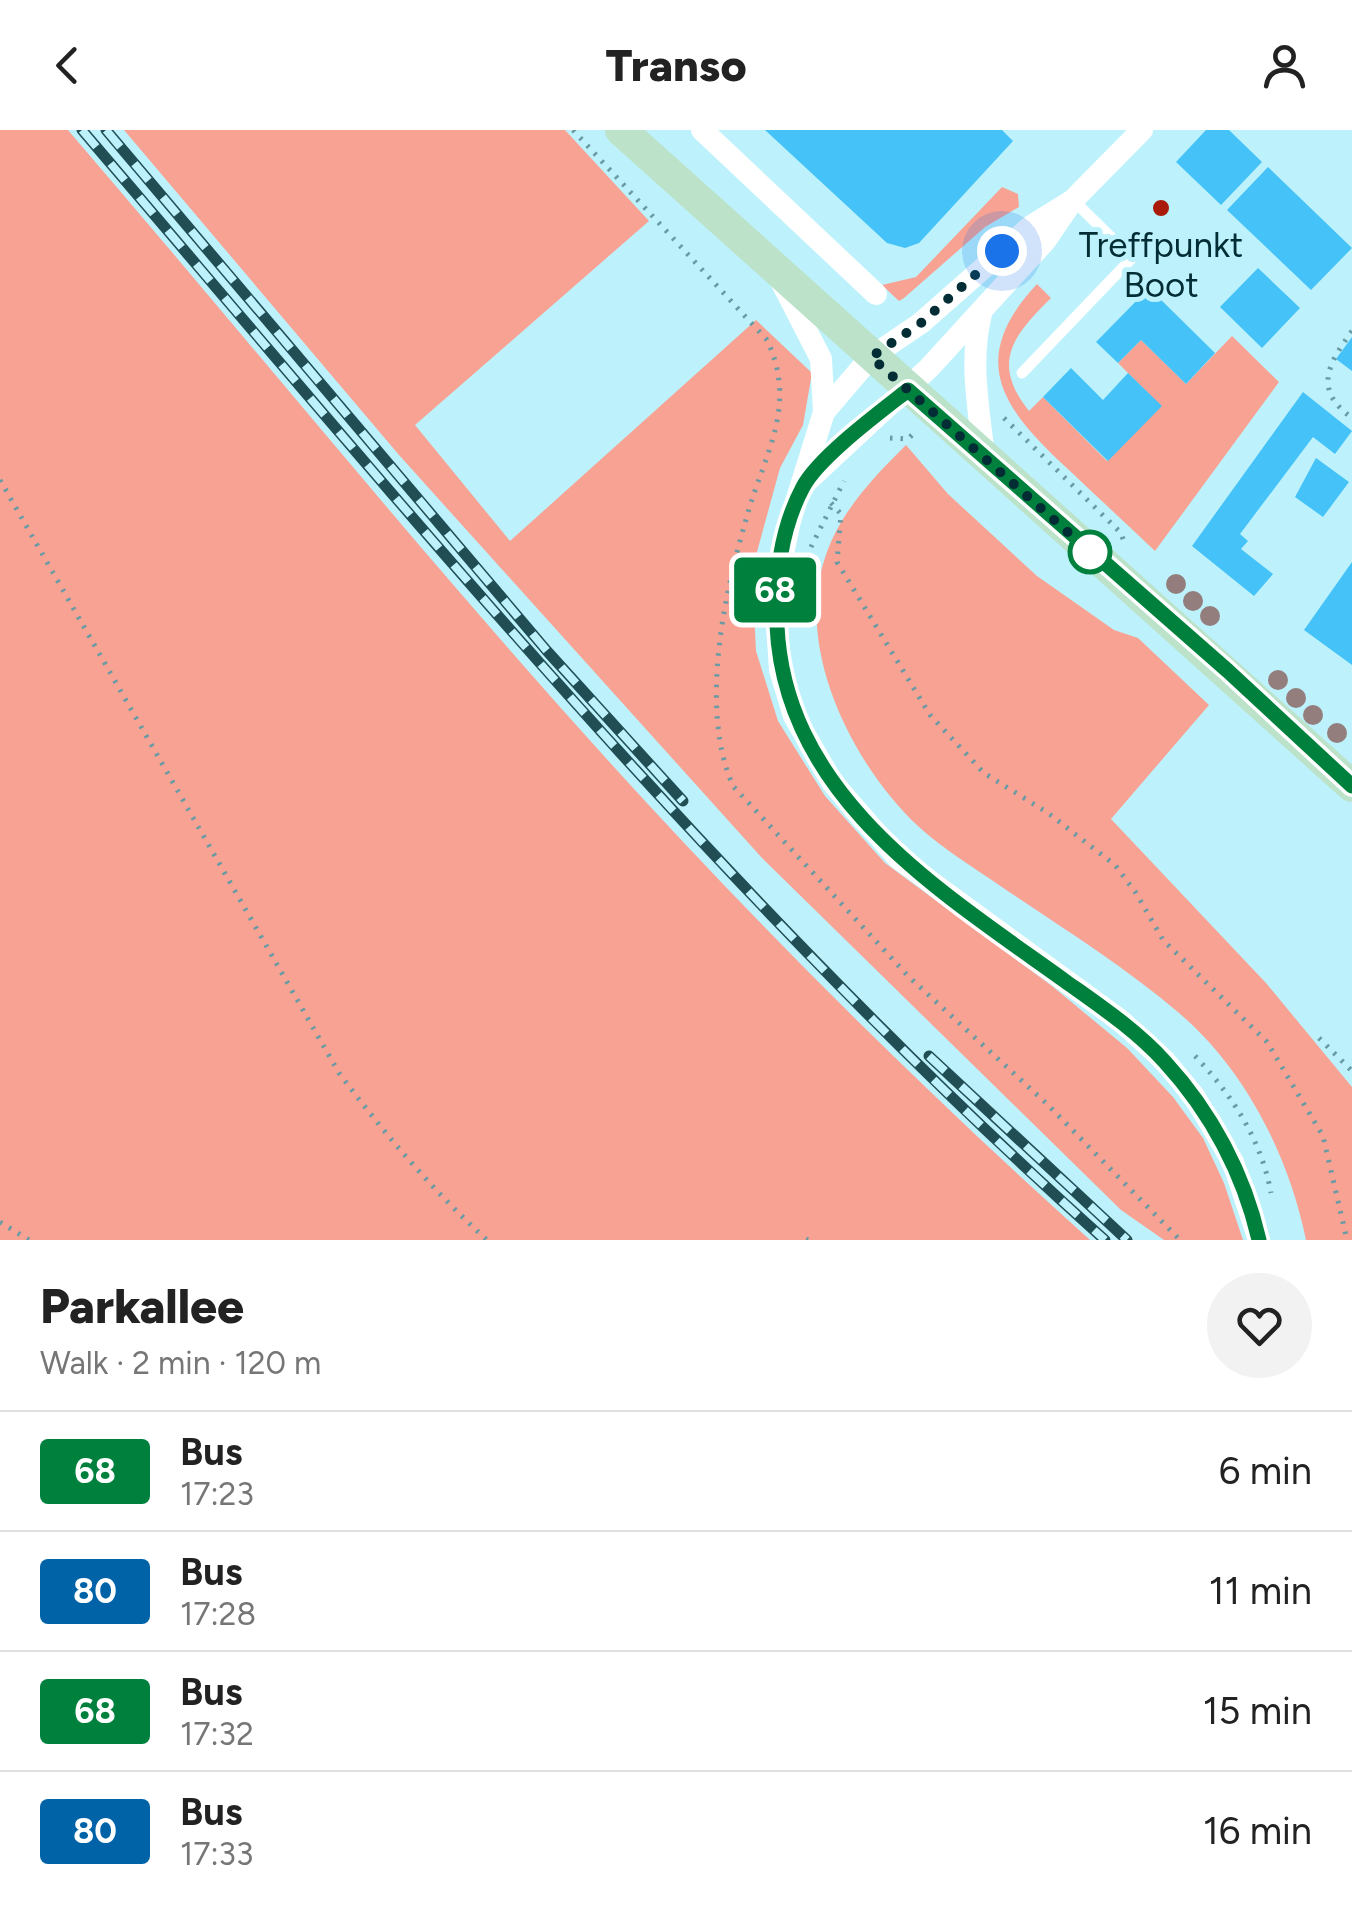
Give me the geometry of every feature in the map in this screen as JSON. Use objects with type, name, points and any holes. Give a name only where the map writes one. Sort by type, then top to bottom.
[{"type":"main road","points":[[621,130],[1352,786]]},
{"type":"street","points":[[702,130],[876,294]]},
{"type":"street","points":[[804,484],[860,428],[908,390],[1046,241],[1073,200],[1142,130]]},
{"type":"street","points":[[824,412],[871,357],[921,323],[1031,226],[1073,200]]},
{"type":"street","points":[[776,271],[820,359],[824,412],[782,553],[775,591],[780,670],[794,716],[857,814],[898,858],[1120,1020],[1164,1061],[1194,1096],[1233,1162],[1259,1240]]},
{"type":"street","points":[[982,311],[975,340],[974,378],[984,458]]},
{"type":"lane","points":[[1022,373],[1132,258],[1073,200]]},
{"type":"path","points":[[573,130],[767,340],[779,366],[782,388],[776,429],[746,519],[720,636],[720,756],[733,786],[908,976],[1047,1104],[1180,1240]]},
{"type":"path","points":[[1352,330],[1327,370],[1330,392],[1340,409],[1352,418]]},
{"type":"path","points":[[1002,414],[1007,424],[1121,533],[1127,552]]},
{"type":"path","points":[[881,438],[908,439],[919,428]]},
{"type":"path","points":[[807,564],[830,502],[846,477]]},
{"type":"path","points":[[0,480],[339,1073],[382,1131],[444,1200],[487,1240]]},
{"type":"path","points":[[804,484],[840,514],[837,562],[930,715],[984,774],[1048,813],[1114,866],[1136,893],[1163,940],[1267,1042],[1323,1136],[1346,1240]]},
{"type":"path","points":[[1319,1038],[1352,1071]]},
{"type":"path","points":[[1183,1044],[1246,1120],[1267,1171],[1274,1209]]},
{"type":"path","points":[[0,1222],[29,1240]]},
{"type":"shaded area","points":[[0,130],[68,130],[435,564],[623,777],[818,981],[1090,1240],[0,1240]]},
{"type":"shaded area","points":[[124,130],[565,130],[649,221],[415,425],[510,541],[756,320],[812,373],[803,425],[780,468],[752,570],[756,651],[778,721],[825,796],[885,863],[1052,986],[1127,1048],[1173,1097],[1203,1138],[1224,1183],[1243,1240],[1164,1240],[1121,1210],[762,858],[399,455]]},
{"type":"shaded area","points":[[1002,187],[1018,194],[1019,207],[985,227],[899,301],[882,285],[916,277]]},
{"type":"shaded area","points":[[1037,284],[1051,298],[1026,324],[1012,350],[1009,363],[1017,394],[1029,411],[1043,397],[1107,461],[1161,406],[1118,363],[1141,340],[1186,384],[1232,336],[1279,382],[1155,551],[1047,449],[1012,406],[1002,384],[998,362],[1002,338],[1015,312]]},
{"type":"shaded area","points":[[906,445],[948,494],[1037,576],[1114,630],[1138,638],[1209,705],[1111,819],[1266,983],[1352,1087],[1352,1240],[1306,1240],[1288,1177],[1261,1116],[1244,1087],[1203,1035],[1136,979],[928,835],[895,802],[853,740],[824,669],[817,632],[817,596],[824,561],[838,528],[869,484]]},
{"type":"building","points":[[765,130],[1002,130],[1013,141],[919,243],[905,248],[887,243]]},
{"type":"building","points":[[1206,130],[1229,130],[1262,162],[1221,205],[1176,162]]},
{"type":"building","points":[[1268,167],[1352,248],[1311,290],[1227,210]]},
{"type":"building","points":[[1258,268],[1300,308],[1262,348],[1220,307]]},
{"type":"building","points":[[1149,288],[1215,353],[1186,384],[1141,340],[1118,363],[1096,342]]},
{"type":"building","points":[[1352,337],[1352,371],[1336,359]]},
{"type":"building","points":[[1071,368],[1103,400],[1128,373],[1162,406],[1108,461],[1043,397]]},
{"type":"building","points":[[1303,392],[1352,431],[1335,454],[1313,437],[1240,534],[1248,541],[1241,549],[1273,574],[1254,596],[1192,546]]},
{"type":"building","points":[[1316,458],[1349,482],[1323,517],[1295,497]]},
{"type":"building","points":[[1352,562],[1352,665],[1304,630]]},
{"type":"railway","points":[[82,130],[450,561],[702,842],[966,1111],[1105,1240]]},
{"type":"railway","points":[[106,130],[547,651],[683,801]]},
{"type":"railway","points":[[929,1056],[1127,1240]]},
{"type":"bus line","name":"68","points":[[1259,1240],[1233,1162],[1194,1096],[1164,1061],[1120,1020],[898,858],[832,782],[794,716],[780,670],[775,591],[790,521],[804,484],[860,428],[908,390],[1228,671],[1352,786]]},
{"type":"place","name":"Treffpunkt Boot","points":[[1161,208]]},
{"type":"route","points":[[1002,251],[921,323],[871,357],[1090,552]]}]
